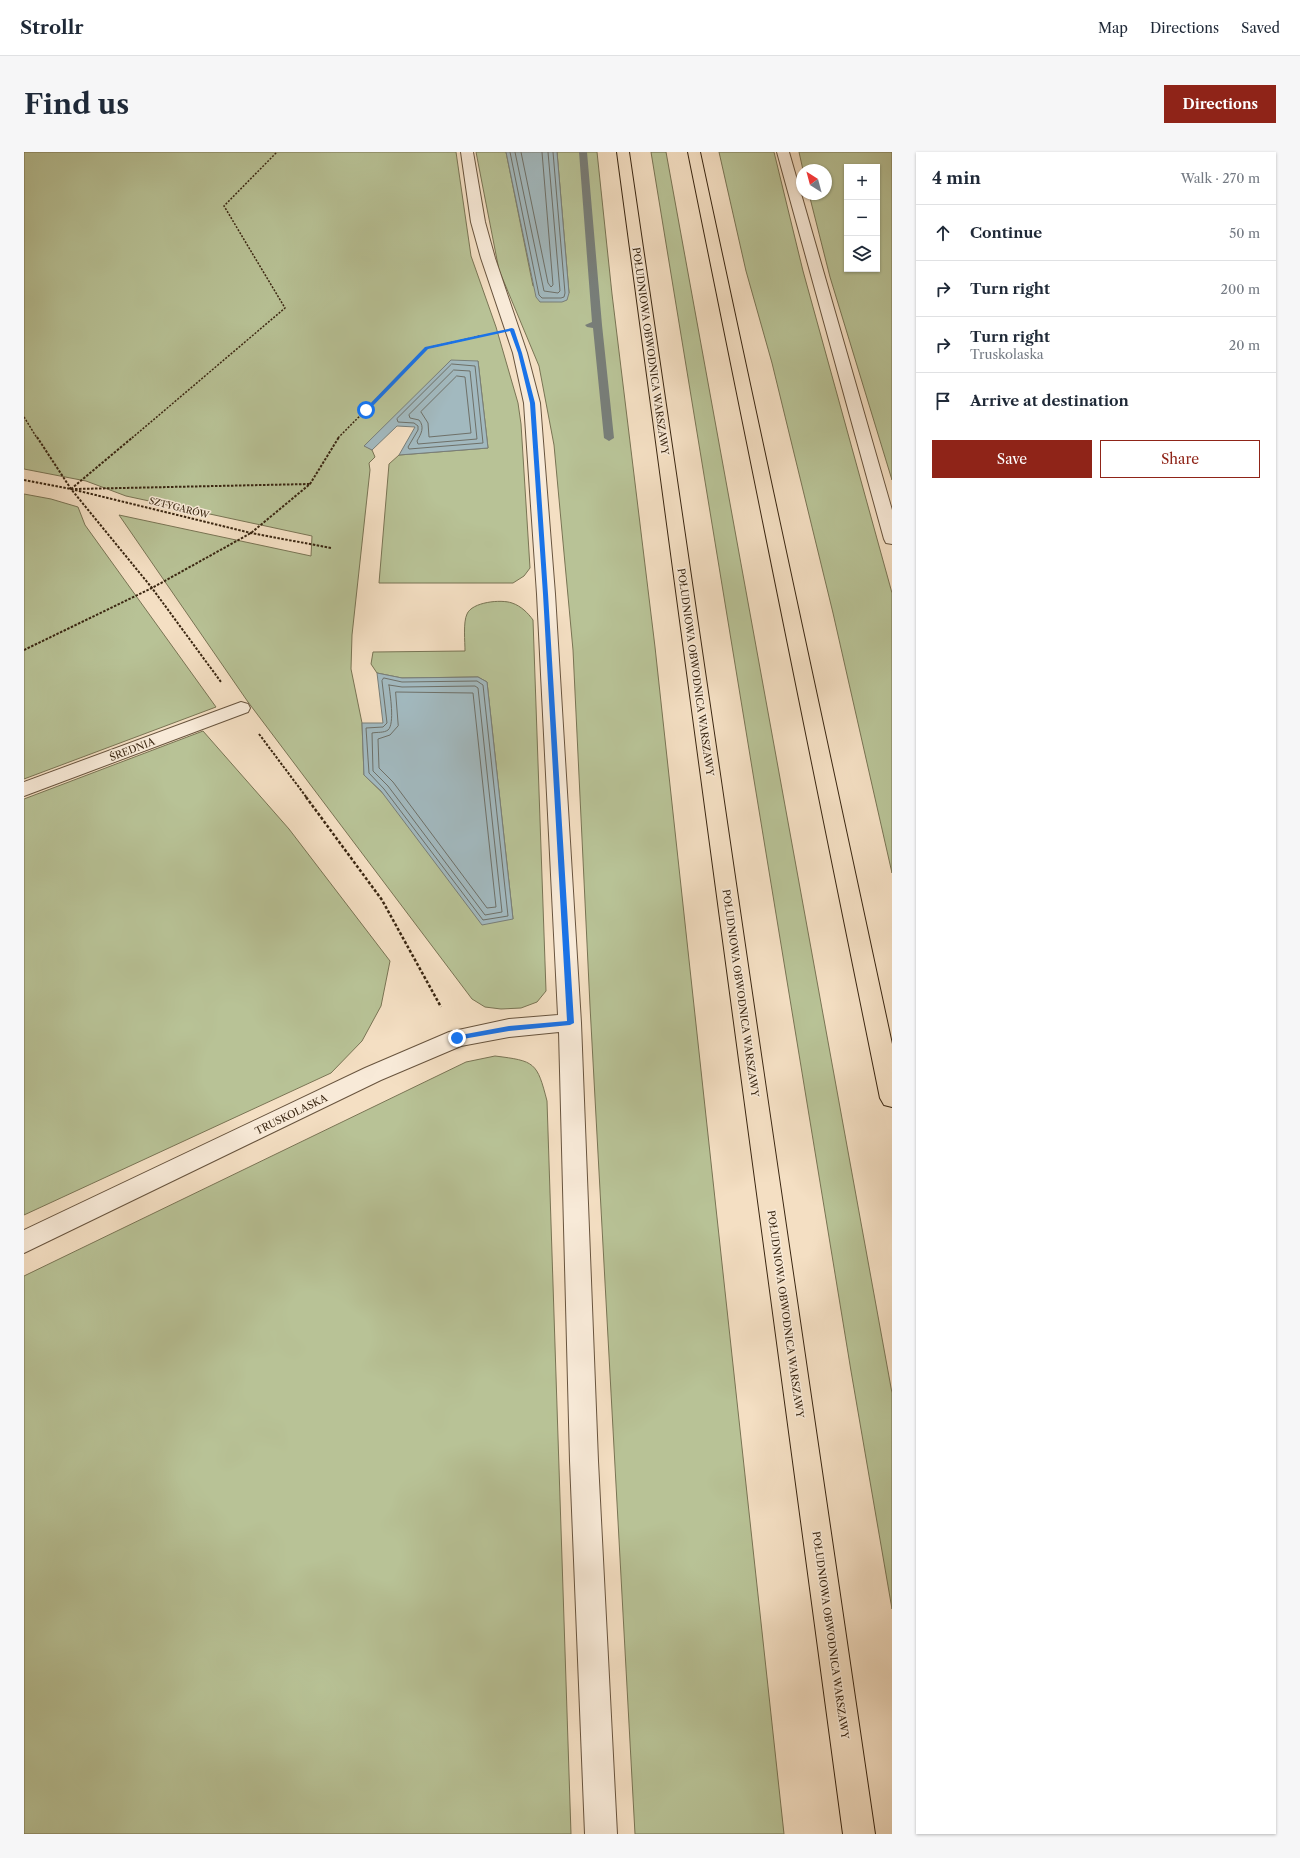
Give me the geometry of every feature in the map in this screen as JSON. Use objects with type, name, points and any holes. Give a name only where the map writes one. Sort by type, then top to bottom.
[{"type":"highway","name":"POŁUDNIOWA OBWODNICA WARSZAWY","points":[[623,152],[859,1834]]},
{"type":"highway","points":[[694,152],[892,1098]]},
{"type":"street","points":[[467,152],[478,222],[488,258],[520,353],[532,403],[547,618],[570,1023],[584,1461],[601,1834]]},
{"type":"street","points":[[783,152],[892,539]]},
{"type":"street","name":"ŚREDNIA","points":[[24,789],[241,708]]},
{"type":"street","name":"TRUSKOLASKA","points":[[24,1242],[373,1074],[457,1038],[509,1028],[570,1023]]},
{"type":"path","points":[[71,489],[285,308],[224,206],[277,152]]},
{"type":"path","points":[[24,650],[152,588],[251,533],[310,484],[336,439],[427,348],[512,329]]},
{"type":"path","name":"SZTYGARÓW","points":[[24,480],[71,489],[251,533],[332,548]]},
{"type":"path","points":[[71,489],[310,484]]},
{"type":"green space","points":[[24,152],[456,152],[471,256],[496,327],[518,403],[521,424],[530,568],[524,576],[513,583],[379,583],[389,464],[399,455],[488,448],[478,361],[365,446],[372,450],[375,457],[369,463],[370,470],[352,635],[351,669],[362,723],[364,775],[513,919],[487,682],[478,677],[402,678],[377,673],[371,664],[373,652],[465,651],[465,627],[467,614],[475,607],[487,602],[501,601],[512,603],[524,610],[533,620],[546,991],[537,1002],[521,1008],[501,1009],[485,1007],[472,999],[248,702],[119,515],[311,556],[312,536],[126,496],[86,481],[24,469]]},
{"type":"green space","points":[[476,152],[506,152],[533,286],[569,293],[557,152],[597,152],[612,294],[655,647],[784,1834],[635,1834],[590,1006],[573,650],[554,445],[539,366],[499,270]]},
{"type":"green space","points":[[651,152],[666,152],[892,1393],[892,1609],[851,1371]]},
{"type":"green space","points":[[719,152],[774,152],[803,271],[892,593],[892,873],[833,613],[772,363],[746,271]]},
{"type":"green space","points":[[799,152],[892,152],[892,480],[830,277],[811,200],[832,200],[832,164],[802,164]]},
{"type":"green space","points":[[24,494],[51,499],[78,507],[85,525],[216,707],[24,779]]},
{"type":"green space","points":[[203,731],[289,829],[390,961],[381,1006],[362,1041],[331,1073],[24,1215],[24,799]]},
{"type":"green space","points":[[495,1056],[519,1060],[532,1066],[537,1071],[540,1078],[547,1101],[571,1834],[24,1834],[24,1276],[466,1062]]},
{"type":"water","points":[[506,152],[557,152],[569,293],[567,300],[562,302],[540,302],[536,297]]},
{"type":"water","points":[[451,360],[478,361],[488,448],[399,455],[415,427],[397,426],[372,450],[364,446]]},
{"type":"water","points":[[377,673],[402,678],[478,677],[487,682],[513,919],[482,925],[381,791],[364,775],[362,723],[383,723]]},
{"type":"waterway","points":[[583,152],[597,325]]},
{"type":"waterway","points":[[590,325],[597,325]]},
{"type":"waterway","points":[[597,325],[609,438]]},
{"type":"route","points":[[366,410],[427,348],[512,329],[520,353],[532,403],[546,594],[570,1023],[509,1028],[457,1038]]}]
